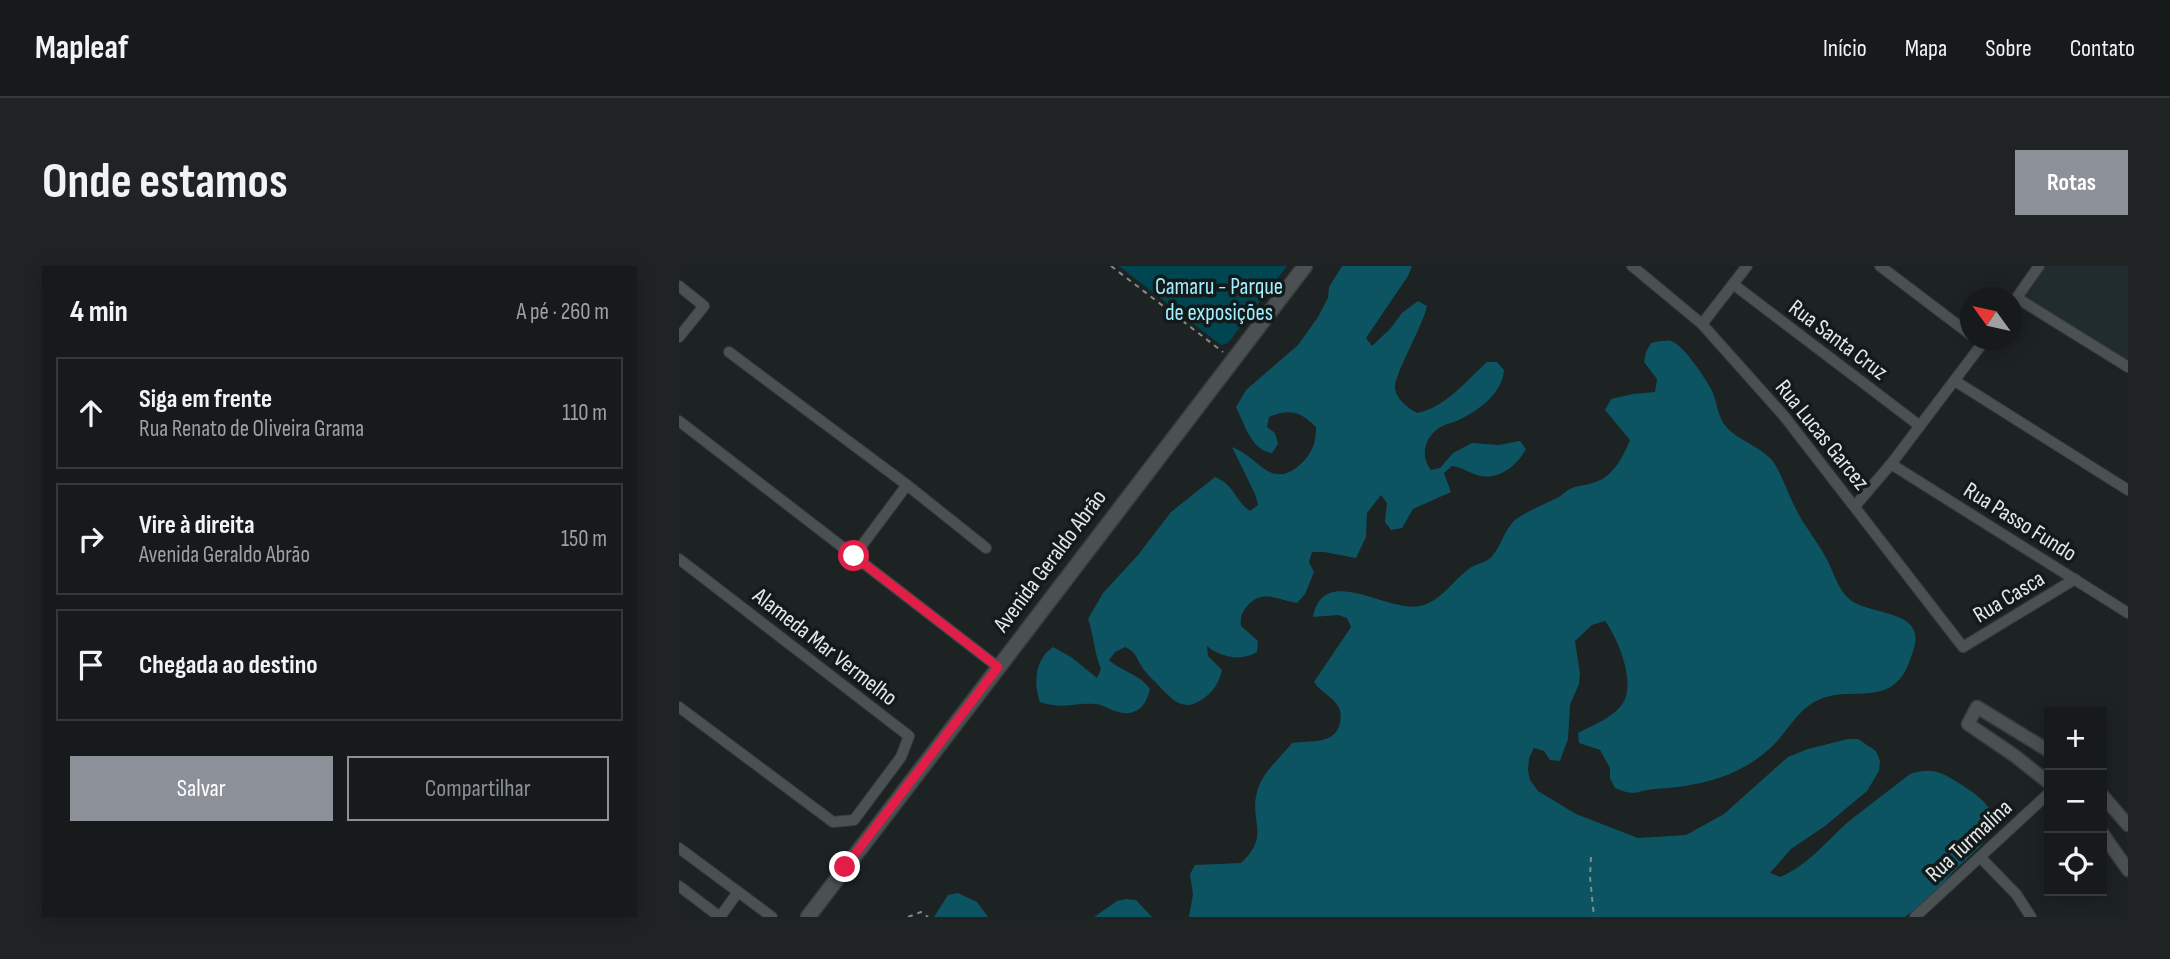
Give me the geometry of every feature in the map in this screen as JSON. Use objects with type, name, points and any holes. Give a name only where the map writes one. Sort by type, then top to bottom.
[{"type":"main road","name":"Avenida Geraldo Abrão","points":[[808,917],[1305,266]]},
{"type":"street","name":"Rua Lucas Garcez","points":[[1632,266],[1702,324],[1784,416],[1963,647]]},
{"type":"street","points":[[1702,324],[1747,266]]},
{"type":"street","points":[[1880,266],[1960,327]]},
{"type":"street","points":[[2023,289],[2039,266]]},
{"type":"street","name":"Rua Santa Cruz","points":[[1733,284],[1920,426]]},
{"type":"street","points":[[679,286],[704,306],[679,337]]},
{"type":"street","points":[[2023,305],[2128,367]]},
{"type":"street","points":[[1855,506],[1955,381],[1975,350]]},
{"type":"street","points":[[729,352],[907,485],[986,548]]},
{"type":"street","points":[[1955,381],[2128,490]]},
{"type":"street","points":[[679,421],[998,667]]},
{"type":"street","name":"Rua Passo Fundo","points":[[1891,464],[2128,613]]},
{"type":"street","points":[[854,556],[907,485]]},
{"type":"street","name":"Alameda Mar Vermelho","points":[[679,559],[909,736],[901,757],[854,820],[833,822],[679,706]]},
{"type":"street","name":"Rua Casca","points":[[1963,647],[2075,579]]},
{"type":"street","points":[[2044,748],[1977,707],[1968,724],[2044,779]]},
{"type":"street","name":"Rua Turmalina","points":[[1915,917],[2044,798]]},
{"type":"street","points":[[2107,800],[2128,823]]},
{"type":"street","points":[[2107,840],[2128,870]]},
{"type":"street","points":[[679,848],[772,917]]},
{"type":"street","points":[[1980,857],[2016,894],[2031,917]]},
{"type":"street","points":[[679,886],[720,917],[738,892]]},
{"type":"path","points":[[1111,266],[1232,359]]},
{"type":"path","points":[[1591,857],[1594,917]]},
{"type":"path","points":[[908,917],[921,912],[928,917]]},
{"type":"shaded area","points":[[1342,266],[1412,266],[1366,338],[1372,346],[1402,313],[1418,301],[1427,306],[1403,362],[1395,389],[1403,403],[1417,413],[1446,399],[1487,362],[1497,362],[1504,370],[1499,387],[1482,406],[1439,428],[1430,437],[1425,448],[1425,459],[1431,470],[1440,468],[1453,453],[1472,443],[1498,445],[1520,441],[1526,449],[1522,456],[1505,472],[1490,476],[1474,474],[1452,466],[1444,473],[1451,492],[1413,509],[1402,528],[1391,530],[1385,522],[1387,503],[1381,495],[1367,513],[1366,537],[1356,558],[1312,552],[1309,562],[1314,572],[1305,594],[1297,603],[1265,597],[1254,600],[1246,608],[1241,617],[1241,626],[1258,641],[1257,652],[1244,657],[1231,657],[1207,646],[1208,656],[1222,670],[1212,691],[1195,703],[1184,705],[1174,700],[1148,675],[1133,652],[1125,647],[1115,652],[1109,660],[1141,680],[1150,689],[1146,701],[1139,709],[1122,713],[1098,704],[1062,706],[1040,702],[1037,672],[1042,658],[1053,647],[1071,657],[1097,678],[1101,669],[1088,619],[1103,593],[1138,555],[1171,512],[1215,477],[1227,484],[1250,511],[1258,505],[1232,447],[1274,474],[1292,471],[1309,454],[1315,442],[1316,427],[1305,418],[1289,412],[1269,417],[1267,427],[1275,433],[1278,444],[1272,453],[1254,442],[1236,407],[1246,390],[1298,345],[1318,317],[1328,298],[1329,287]]},
{"type":"shaded area","points":[[2039,266],[2128,266],[2128,366],[2023,302],[2023,289]]},
{"type":"shaded area","points":[[1661,341],[1676,344],[1694,362],[1711,389],[1722,420],[1729,430],[1766,454],[1774,463],[1797,511],[1822,550],[1844,594],[1865,607],[1905,620],[1912,626],[1915,634],[1913,650],[1902,676],[1892,686],[1880,691],[1825,697],[1811,704],[1799,714],[1774,745],[1742,768],[1701,783],[1632,793],[1615,788],[1610,778],[1610,768],[1600,750],[1579,743],[1578,733],[1614,713],[1623,703],[1626,694],[1624,660],[1615,638],[1605,621],[1592,625],[1575,641],[1579,684],[1570,705],[1568,739],[1560,761],[1550,760],[1544,751],[1534,748],[1529,758],[1530,780],[1538,791],[1576,814],[1638,838],[1686,835],[1724,814],[1788,757],[1808,749],[1858,739],[1876,751],[1880,761],[1879,771],[1867,791],[1825,826],[1791,849],[1770,873],[1780,877],[1801,866],[1853,818],[1910,774],[1926,771],[1945,775],[1965,787],[1990,810],[1992,830],[1978,849],[1953,872],[1935,894],[1905,917],[1189,917],[1193,894],[1190,874],[1195,865],[1241,863],[1255,844],[1257,792],[1272,766],[1292,743],[1328,738],[1340,723],[1339,708],[1314,682],[1351,627],[1347,618],[1338,615],[1313,617],[1320,601],[1330,593],[1345,591],[1410,607],[1431,602],[1464,572],[1491,558],[1516,519],[1570,489],[1604,478],[1618,464],[1630,440],[1605,410],[1611,399],[1655,392],[1657,379],[1644,362],[1651,343]]},
{"type":"shaded area","points":[[958,893],[977,902],[988,917],[934,917],[948,895]]},
{"type":"shaded area","points":[[1136,900],[1152,917],[1094,917],[1117,901]]},
{"type":"green space","name":"Camaru - Parque de exposições","points":[[1119,266],[1287,266],[1228,343],[1221,345]]},
{"type":"route","points":[[845,867],[998,667],[854,556]]}]
